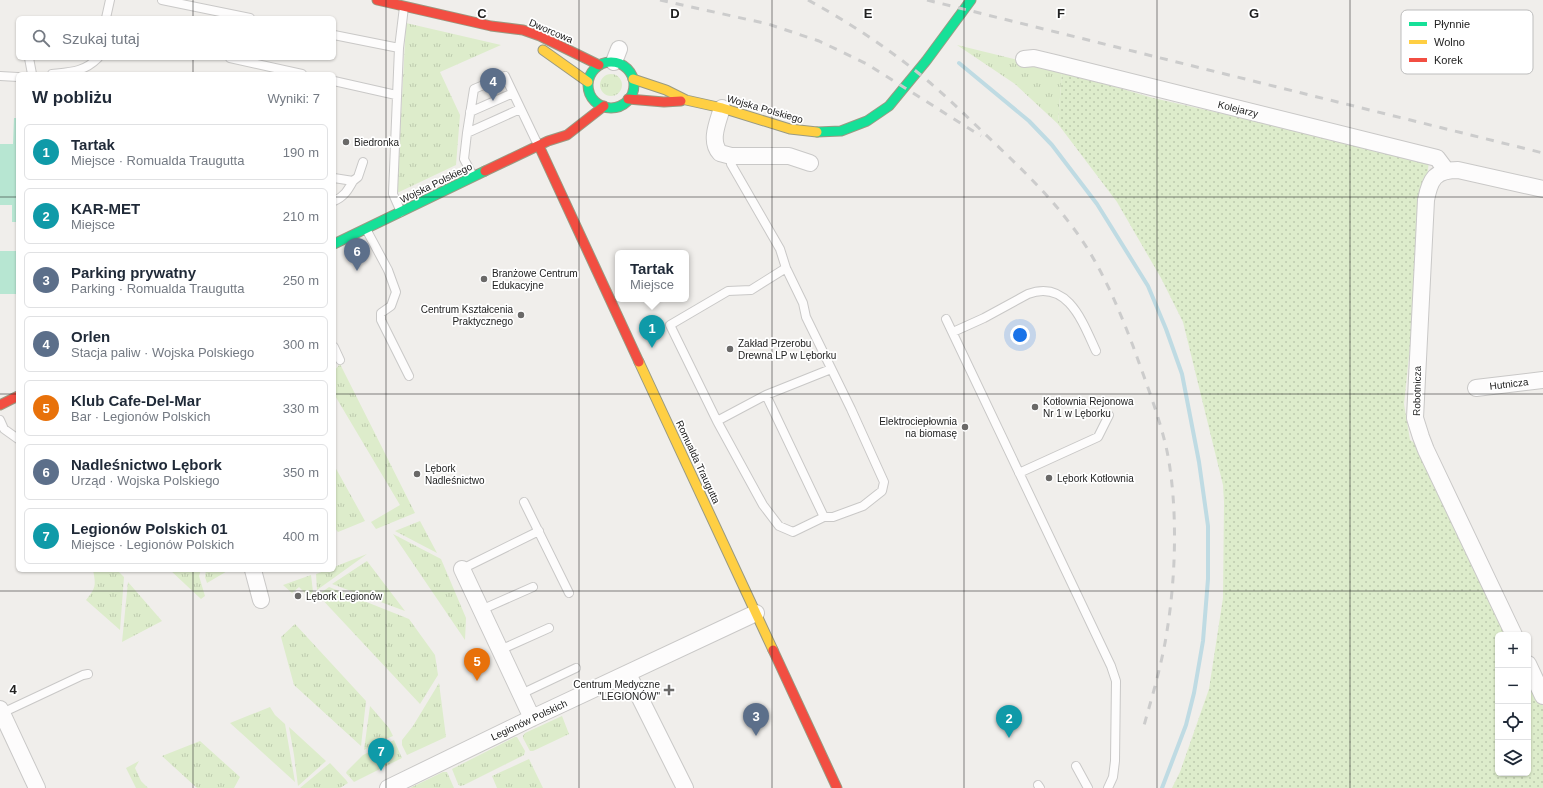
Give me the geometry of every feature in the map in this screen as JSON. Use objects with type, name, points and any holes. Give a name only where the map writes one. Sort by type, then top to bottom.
[{"type":"street","name":"Dworcowa","points":[[377,0],[492,26],[523,30],[611,59]]},
{"type":"street","name":"Wojska Polskiego","points":[[633,79],[666,90],[686,100],[722,108],[795,130],[822,133],[841,131],[867,121],[889,106],[971,0]]},
{"type":"street","name":"Dworcowa","points":[[492,26],[518,38]]},
{"type":"street","name":"Dworcowa","points":[[538,48],[589,86]]},
{"type":"street","name":"Kolejarzy","points":[[1024,59],[1034,58],[1055,63],[1437,158],[1452,170]]},
{"type":"street","points":[[611,59],[626,68],[633,79],[631,94],[628,99],[617,106],[604,106],[597,103],[592,98],[589,86],[590,75],[611,59]]},
{"type":"street","points":[[582,100],[589,86]]},
{"type":"street","name":"Wojska Polskiego","points":[[628,99],[664,102],[686,100]]},
{"type":"street","name":"Wojska Polskiego","points":[[336,243],[548,141],[567,135],[604,106]]},
{"type":"street","points":[[722,108],[714,139],[715,148],[720,153],[731,156],[789,156],[810,163]]},
{"type":"street","name":"Wojska Polskiego","points":[[548,141],[562,126]]},
{"type":"street","name":"Romualda Traugutta","points":[[539,146],[756,613],[817,756],[837,788]]},
{"type":"street","points":[[1452,170],[1543,189]]},
{"type":"street","name":"Robotnicza","points":[[1452,170],[1438,174],[1432,181],[1426,200],[1415,418],[1426,450],[1513,632]]},
{"type":"street","name":"Hutnicza","points":[[1476,388],[1543,380]]},
{"type":"street","points":[[0,405],[16,397]]},
{"type":"street","points":[[462,569],[532,718]]},
{"type":"street","points":[[254,572],[261,600]]},
{"type":"street","name":"Legionów Polskich","points":[[388,788],[532,718],[756,613]]},
{"type":"street","points":[[1530,668],[1543,696]]},
{"type":"street","points":[[628,674],[685,788]]},
{"type":"street","points":[[1,711],[4,730],[37,788]]},
{"type":"lane","points":[[106,16],[110,0]]},
{"type":"lane","points":[[162,0],[240,16]]},
{"type":"lane","points":[[401,212],[393,194],[396,95],[399,48],[404,6]]},
{"type":"lane","points":[[336,35],[399,48]]},
{"type":"lane","points":[[29,60],[32,72]]},
{"type":"lane","points":[[74,72],[90,66],[96,60]]},
{"type":"lane","points":[[239,60],[293,72]]},
{"type":"lane","points":[[0,76],[16,77]]},
{"type":"lane","points":[[474,177],[464,158],[474,90],[480,87],[505,76],[539,146]]},
{"type":"lane","points":[[336,81],[396,95]]},
{"type":"lane","points":[[470,112],[513,93]]},
{"type":"lane","points":[[467,133],[520,109]]},
{"type":"lane","points":[[731,156],[731,164],[780,249],[786,268],[803,303],[806,317],[832,369],[884,482],[882,491],[863,506],[833,517],[824,517],[793,532],[779,526],[763,505],[718,421],[670,325],[728,291],[751,290],[786,268]]},
{"type":"lane","points":[[336,200],[348,191],[353,181],[358,177],[363,162]]},
{"type":"lane","points":[[336,178],[353,181]]},
{"type":"lane","points":[[366,229],[388,270],[396,292],[391,306],[381,313],[381,320],[409,376]]},
{"type":"lane","points":[[953,332],[984,318],[1028,294],[1046,290],[1063,297],[1073,308],[1081,320],[1096,351]]},
{"type":"lane","points":[[946,319],[1111,666],[1116,681],[1116,761],[1113,777],[1108,788]]},
{"type":"lane","points":[[336,351],[340,360]]},
{"type":"lane","points":[[718,421],[766,395],[832,369]]},
{"type":"lane","points":[[766,395],[824,517]]},
{"type":"lane","points":[[1019,473],[1098,437],[1109,415]]},
{"type":"lane","points":[[0,420],[4,429],[16,438]]},
{"type":"lane","points":[[524,502],[569,593]]},
{"type":"lane","points":[[462,569],[539,531]]},
{"type":"lane","points":[[481,610],[533,586]]},
{"type":"lane","points":[[500,650],[548,628]]},
{"type":"lane","points":[[521,694],[576,668]]},
{"type":"lane","points":[[1,711],[88,674]]},
{"type":"lane","points":[[1076,766],[1088,788]]},
{"type":"green space","points":[[406,23],[501,45],[440,72],[460,115],[456,165],[397,193]]},
{"type":"green space","points":[[957,45],[1062,71],[1058,124],[1015,84]]},
{"type":"green space","points":[[1062,71],[1153,98],[1429,160],[1404,404],[1410,440],[1426,450],[1513,632],[1495,632],[1495,776],[1531,776],[1531,670],[1543,696],[1543,788],[1172,788],[1180,772],[1209,689],[1223,598],[1223,485],[1183,322],[1161,278],[1117,202],[1058,124]]},
{"type":"green space","points":[[611,74],[619,77],[622,85],[619,93],[611,96],[603,93],[600,85],[603,77]]},
{"type":"green space","points":[[14,118],[16,118],[16,222],[12,222],[12,205],[0,205],[0,144],[13,144]]},
{"type":"green space","points":[[0,251],[16,251],[16,294],[0,294]]},
{"type":"green space","points":[[340,364],[415,513],[376,529],[371,522],[400,505],[336,397],[336,369]]},
{"type":"green space","points":[[336,469],[365,521],[338,532],[336,530]]},
{"type":"green space","points":[[420,521],[437,553],[395,531]]},
{"type":"green space","points":[[393,534],[441,559],[466,618],[465,640]]},
{"type":"green space","points":[[367,554],[317,590],[316,574],[322,572],[336,572],[336,566]]},
{"type":"green space","points":[[367,561],[405,611],[332,584]]},
{"type":"green space","points":[[93,572],[119,572],[124,577],[120,630],[86,600],[92,592],[95,579]]},
{"type":"green space","points":[[172,572],[200,572],[199,576],[205,596],[201,599]]},
{"type":"green space","points":[[206,572],[226,572],[207,583],[205,577]]},
{"type":"green space","points":[[311,575],[313,592],[308,596],[299,587],[292,593],[283,585]]},
{"type":"green space","points":[[128,582],[162,621],[122,642]]},
{"type":"green space","points":[[329,587],[409,619],[435,655],[438,675],[420,704],[318,595]]},
{"type":"green space","points":[[295,624],[366,701],[361,746],[294,685],[281,637]]},
{"type":"green space","points":[[439,683],[446,737],[407,755],[402,745],[402,740],[413,726]]},
{"type":"green space","points":[[370,706],[389,728],[393,736],[364,750]]},
{"type":"green space","points":[[270,707],[275,715],[285,724],[295,782],[230,723]]},
{"type":"green space","points":[[562,716],[569,734],[530,751],[523,738],[525,733]]},
{"type":"green space","points":[[289,727],[326,761],[298,786],[294,755]]},
{"type":"green space","points":[[517,737],[525,751],[524,755],[464,785],[460,786],[458,784],[452,769]]},
{"type":"green space","points":[[394,740],[402,758],[354,782],[346,773],[363,755]]},
{"type":"green space","points":[[200,741],[240,777],[234,788],[197,788],[162,756]]},
{"type":"green space","points":[[529,759],[543,788],[497,788],[492,776]]},
{"type":"green space","points":[[139,761],[135,768],[141,781],[148,788],[136,788],[126,768]]},
{"type":"green space","points":[[330,763],[348,783],[340,788],[300,788]]},
{"type":"green space","points":[[443,772],[447,772],[454,788],[410,788]]},
{"type":"waterway","points":[[959,63],[1029,121],[1052,145],[1097,204],[1148,286],[1166,329],[1182,374],[1199,462],[1208,526],[1208,579],[1203,641],[1194,693],[1186,725],[1162,788]]},
{"type":"railway","points":[[660,0],[768,24],[819,41],[867,64],[981,136]]},
{"type":"railway","points":[[808,0],[839,18],[900,58],[949,100],[1018,165],[1051,200],[1081,239],[1099,268],[1114,299],[1133,346],[1160,424],[1171,472],[1173,495],[1174,564],[1170,610],[1162,656],[1143,729]]},
{"type":"railway","points":[[927,0],[1543,153]]},
{"type":"traffic: fast","points":[[817,132],[841,131],[867,121],[889,106],[926,61],[971,0]]},
{"type":"traffic: fast","points":[[611,62],[624,66],[630,72],[634,85],[630,98],[624,104],[611,108],[598,104],[592,98],[588,85],[592,72],[598,66],[611,62]]},
{"type":"traffic: fast","points":[[336,243],[485,171]]},
{"type":"traffic: slow","points":[[543,50],[588,82]]},
{"type":"traffic: slow","points":[[633,79],[666,90],[686,100],[722,108],[790,129],[817,132]]},
{"type":"traffic: slow","points":[[639,362],[773,650]]},
{"type":"traffic: jam","points":[[377,0],[491,26],[523,30],[540,36],[599,65]]},
{"type":"traffic: jam","points":[[628,99],[664,102],[681,101]]},
{"type":"traffic: jam","points":[[485,171],[548,141],[567,135],[604,106]]},
{"type":"traffic: jam","points":[[539,146],[639,362]]},
{"type":"traffic: jam","points":[[0,405],[16,397]]},
{"type":"traffic: jam","points":[[773,650],[837,788]]},
{"type":"place","name":"Orlen","points":[[493,101]]},
{"type":"place","name":"Biedronka","points":[[346,142]]},
{"type":"place","name":"Nadleśnictwo Lębork","points":[[357,271]]},
{"type":"place","name":"Branżowe Centrum Edukacyjne","points":[[484,279]]},
{"type":"place","name":"Centrum Kształcenia Praktycznego","points":[[521,315]]},
{"type":"place","name":"Tartak","points":[[652,348]]},
{"type":"place","name":"Zakład Przerobu Drewna LP w Lęborku","points":[[730,349]]},
{"type":"place","name":"Kotłownia Rejonowa Nr 1 w Lęborku","points":[[1035,407]]},
{"type":"place","name":"Elektrociepłownia na biomasę","points":[[965,427]]},
{"type":"place","name":"Lębork Nadleśnictwo","points":[[417,474]]},
{"type":"place","name":"Lębork Kotłownia","points":[[1049,478]]},
{"type":"place","name":"Lębork Legionów","points":[[298,596]]},
{"type":"place","name":"Klub Cafe-Del-Mar","points":[[477,681]]},
{"type":"place","name":"Centrum Medyczne \"LEGIONÓW\"","points":[[669,690]]},
{"type":"place","name":"Parking prywatny","points":[[756,736]]},
{"type":"place","name":"KAR-MET","points":[[1009,738]]},
{"type":"place","name":"Legionów Polskich 01","points":[[381,771]]}]
